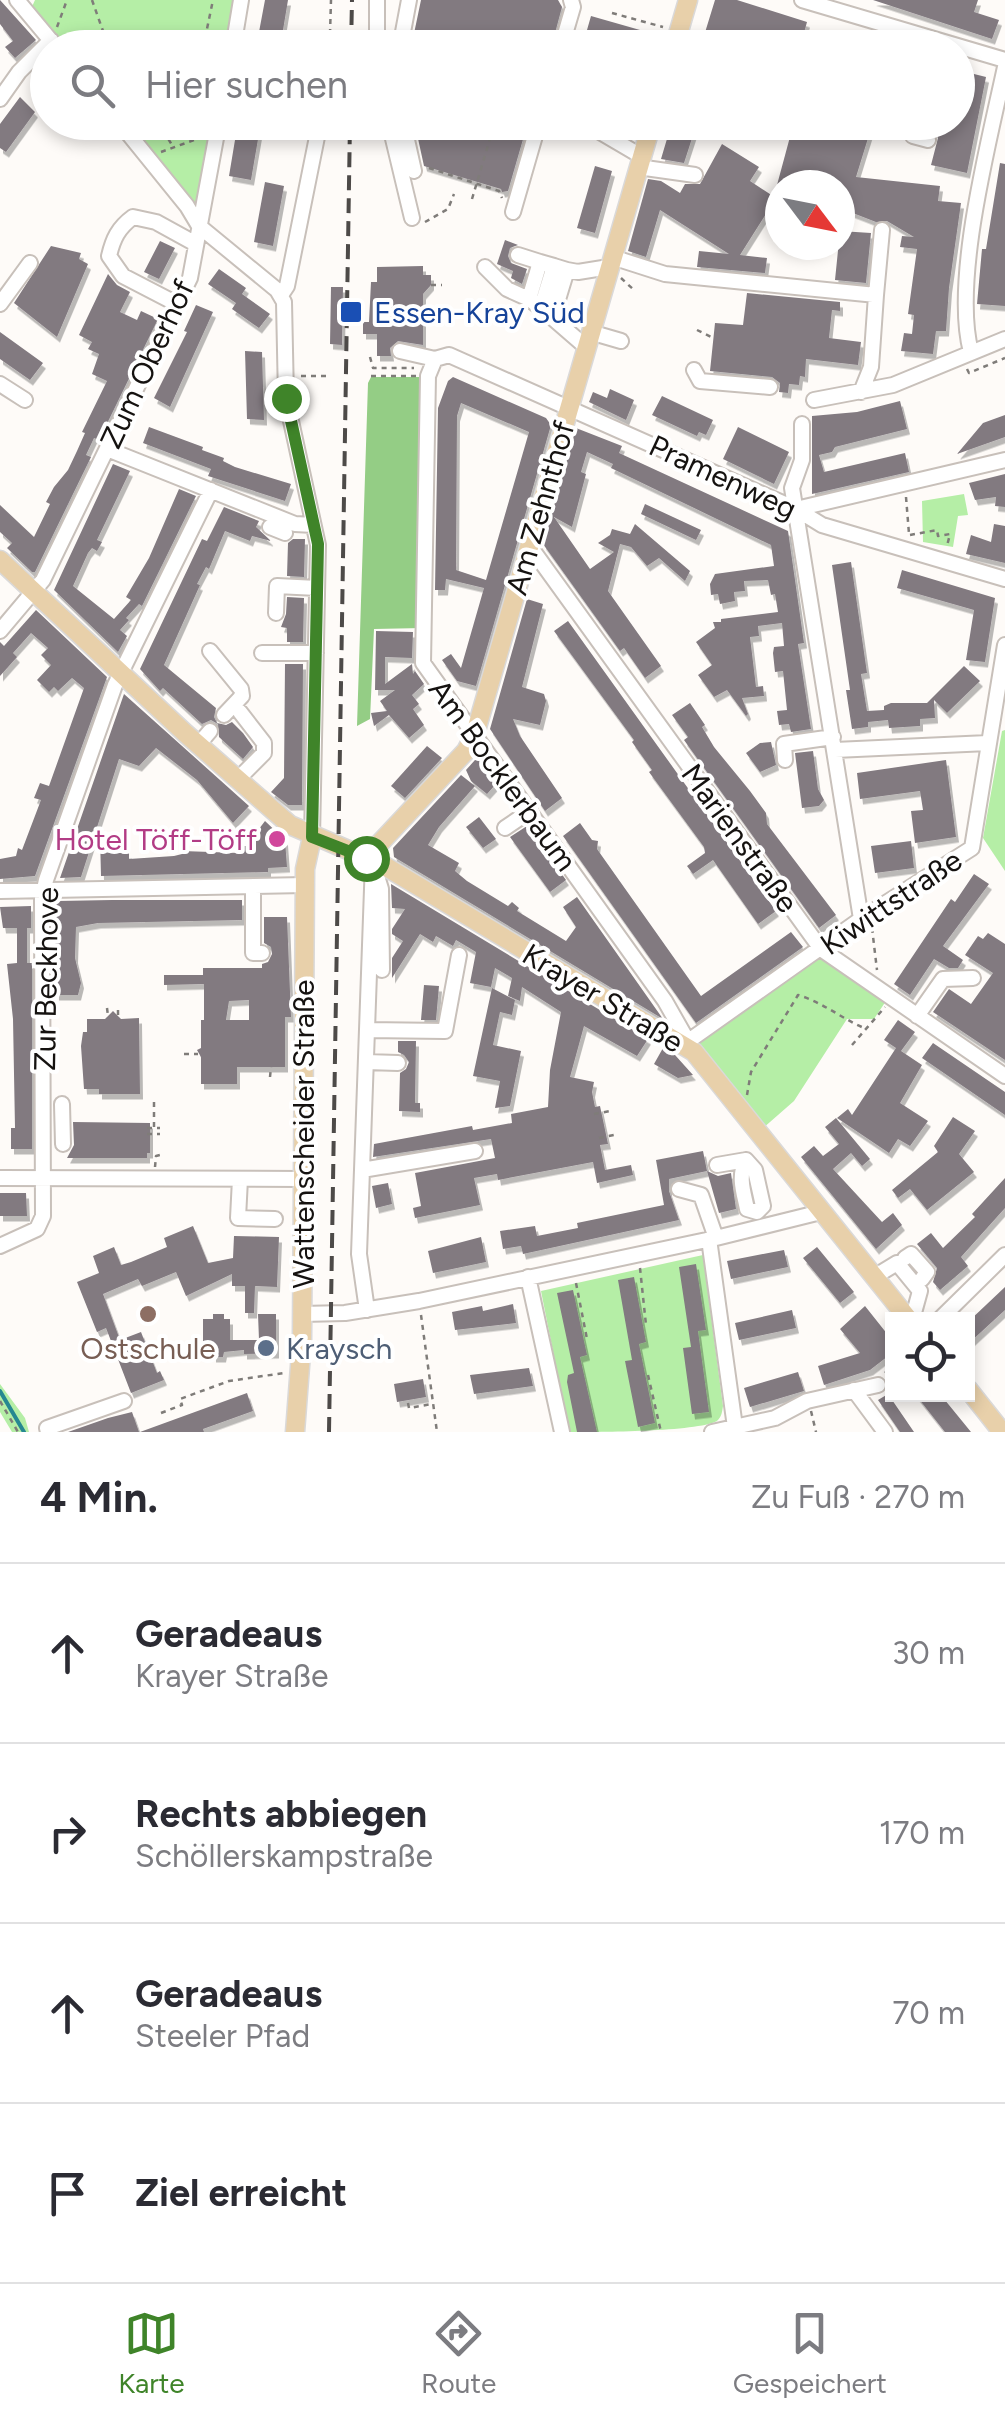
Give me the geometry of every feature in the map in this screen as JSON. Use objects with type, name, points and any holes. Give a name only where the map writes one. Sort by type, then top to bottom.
[{"type":"main road","points":[[680,30],[688,0]]},
{"type":"main road","name":"Am Zehnthof","points":[[369,859],[466,751],[475,734],[647,140]]},
{"type":"main road","name":"Krayer Straße","points":[[0,560],[121,672],[204,738],[238,780],[280,818],[312,837],[369,859],[692,1046],[820,1212],[903,1312]]},
{"type":"main road","name":"Wattenscheider Straße","points":[[295,1432],[302,1314],[305,885],[312,837]]},
{"type":"main road","points":[[975,1397],[1002,1426]]},
{"type":"street","points":[[17,0],[42,30]]},
{"type":"street","points":[[236,30],[241,0]]},
{"type":"street","points":[[376,0],[377,30]]},
{"type":"street","points":[[404,30],[410,0]]},
{"type":"street","points":[[566,30],[573,7],[571,0]]},
{"type":"street","points":[[802,0],[888,30]]},
{"type":"street","points":[[968,358],[966,332],[973,238],[1005,64],[975,56]]},
{"type":"street","points":[[0,99],[30,63]]},
{"type":"street","points":[[134,140],[200,226],[280,295],[286,312],[284,376],[290,424],[318,544],[312,837]]},
{"type":"street","name":"Zum Oberhof","points":[[0,631],[35,592],[190,278],[216,140]]},
{"type":"street","points":[[280,295],[287,286],[316,140]]},
{"type":"street","points":[[395,140],[419,219]]},
{"type":"street","points":[[409,140],[418,169]]},
{"type":"street","points":[[513,212],[535,140]]},
{"type":"street","points":[[610,140],[640,162],[695,175]]},
{"type":"street","points":[[178,304],[123,276],[109,256],[112,240],[133,217],[156,222],[196,244]]},
{"type":"street","points":[[861,392],[871,368],[882,230]]},
{"type":"street","points":[[518,255],[578,272],[610,262],[665,274],[876,294]]},
{"type":"street","points":[[0,304],[30,263]]},
{"type":"street","points":[[541,308],[553,266]]},
{"type":"street","points":[[541,308],[553,266]]},
{"type":"street","points":[[485,267],[508,289],[588,340],[621,341]]},
{"type":"street","points":[[814,400],[892,385],[968,358],[1005,338]]},
{"type":"street","name":"Pramenweg","points":[[400,351],[569,406],[796,509],[822,525],[1005,579]]},
{"type":"street","name":"Am Bocklerbaum","points":[[436,364],[424,664],[692,1046]]},
{"type":"street","points":[[694,370],[700,381],[770,387]]},
{"type":"street","points":[[0,384],[25,400]]},
{"type":"street","points":[[802,424],[802,460],[792,488],[864,918]]},
{"type":"street","points":[[107,449],[212,490],[285,534]]},
{"type":"street","points":[[796,509],[1005,460]]},
{"type":"street","name":"Zur Beckhove","points":[[0,1246],[41,1223],[43,890],[121,672],[212,490]]},
{"type":"street","points":[[271,524],[312,525]]},
{"type":"street","name":"Marienstraße","points":[[529,545],[821,949],[1005,1076]]},
{"type":"street","points":[[272,602],[277,586],[317,588]]},
{"type":"street","name":"Kiwittstraße","points":[[692,1046],[864,918],[972,848],[1005,645]]},
{"type":"street","points":[[210,651],[241,690],[242,696],[232,713],[264,742],[264,753],[238,780]]},
{"type":"street","points":[[262,653],[316,653]]},
{"type":"street","points":[[784,760],[784,744],[988,743]]},
{"type":"street","points":[[505,828],[530,812]]},
{"type":"street","points":[[369,859],[381,889],[382,970]]},
{"type":"street","points":[[367,1310],[359,1254],[369,859]]},
{"type":"street","points":[[0,891],[305,885]]},
{"type":"street","points":[[253,886],[253,953],[262,953]]},
{"type":"street","points":[[367,1030],[446,1032],[459,955]]},
{"type":"street","points":[[917,1016],[943,979],[974,978]]},
{"type":"street","points":[[366,1062],[398,1062]]},
{"type":"street","points":[[62,1104],[62,1144]]},
{"type":"street","points":[[758,1220],[746,1160],[750,1148],[762,1136]]},
{"type":"street","points":[[362,1170],[475,1151]]},
{"type":"street","points":[[717,1165],[746,1160]]},
{"type":"street","points":[[0,1178],[303,1179]]},
{"type":"street","points":[[240,1179],[238,1218],[275,1219]]},
{"type":"street","points":[[679,1189],[701,1196],[713,1238],[735,1427]]},
{"type":"street","points":[[302,1314],[367,1310],[713,1238],[758,1220],[820,1212]]},
{"type":"street","points":[[947,1312],[1005,1255]]},
{"type":"street","points":[[874,1277],[901,1260],[921,1285],[913,1312]]},
{"type":"street","points":[[528,1277],[562,1432]]},
{"type":"street","points":[[712,1432],[775,1418],[807,1400],[878,1385]]},
{"type":"street","points":[[854,1390],[885,1432]]},
{"type":"street","points":[[48,1432],[47,1428],[124,1401]]},
{"type":"path","points":[[58,30],[67,0]]},
{"type":"path","points":[[92,0],[103,30]]},
{"type":"path","points":[[207,30],[214,0]]},
{"type":"path","points":[[330,0],[330,30]]},
{"type":"path","points":[[612,12],[654,30]]},
{"type":"path","points":[[169,140],[172,145]]},
{"type":"path","points":[[149,159],[189,140]]},
{"type":"path","points":[[472,199],[488,140]]},
{"type":"path","points":[[418,169],[498,190],[502,199]]},
{"type":"path","points":[[473,172],[480,174]]},
{"type":"path","points":[[419,219],[448,208],[454,194]]},
{"type":"path","points":[[431,285],[442,286]]},
{"type":"path","points":[[697,330],[711,337]]},
{"type":"path","points":[[370,357],[373,368],[436,364]]},
{"type":"path","points":[[968,358],[969,373],[1005,358]]},
{"type":"path","points":[[370,376],[407,376],[436,364]]},
{"type":"path","points":[[406,368],[407,376]]},
{"type":"path","points":[[284,376],[329,376]]},
{"type":"path","points":[[906,484],[910,535],[936,530],[938,536],[950,534],[945,560]]},
{"type":"path","points":[[864,918],[872,928],[877,975],[874,986]]},
{"type":"path","points":[[744,1114],[750,1072],[798,995],[815,1000],[842,1019],[864,1028]]},
{"type":"path","points":[[852,1045],[892,998]]},
{"type":"path","points":[[107,1008],[108,1016]]},
{"type":"path","points":[[118,1008],[118,1016]]},
{"type":"path","points":[[184,1053],[198,1053]]},
{"type":"path","points":[[270,1077],[271,1067]]},
{"type":"path","points":[[154,1102],[158,1130]]},
{"type":"path","points":[[594,1114],[610,1111]]},
{"type":"path","points":[[158,1130],[147,1131],[158,1130]]},
{"type":"path","points":[[598,1138],[614,1135]]},
{"type":"path","points":[[155,1167],[156,1156],[160,1156]]},
{"type":"path","points":[[637,1254],[646,1325]]},
{"type":"path","points":[[572,1268],[587,1339]]},
{"type":"path","points":[[421,1314],[437,1432]]},
{"type":"path","points":[[160,1413],[182,1405],[180,1399],[229,1381],[291,1372]]},
{"type":"path","points":[[648,1375],[661,1432]]},
{"type":"path","points":[[807,1400],[816,1432]]},
{"type":"path","points":[[0,1402],[18,1432]]},
{"type":"path","points":[[408,1403],[410,1408],[433,1404]]},
{"type":"green space","points":[[35,0],[240,0],[234,30],[49,30],[31,9]]},
{"type":"green space","points":[[135,140],[215,140],[199,220]]},
{"type":"green space","points":[[371,377],[428,377],[423,628],[374,629],[370,719],[357,726],[368,383]]},
{"type":"green space","points":[[964,494],[968,515],[958,516],[953,547],[923,542],[922,501]]},
{"type":"green space","points":[[1005,730],[1005,871],[983,838]]},
{"type":"green space","points":[[820,951],[888,998],[874,1019],[847,1019],[794,1101],[761,1130],[691,1040]]},
{"type":"green space","points":[[703,1255],[723,1406],[719,1419],[706,1425],[669,1429],[569,1432],[541,1291]]},
{"type":"green space","points":[[0,1384],[25,1418],[29,1432],[12,1432],[0,1412]]},
{"type":"building","points":[[0,0],[30,33],[30,45],[15,58],[5,47],[13,41],[0,24]]},
{"type":"building","points":[[265,0],[288,0],[283,30],[259,30]]},
{"type":"building","points":[[421,0],[558,0],[562,7],[556,30],[415,30]]},
{"type":"building","points":[[715,0],[737,0],[807,22],[805,30],[706,30]]},
{"type":"building","points":[[873,0],[978,0],[974,12],[999,20],[992,39],[975,33],[975,30]]},
{"type":"building","points":[[591,16],[640,30],[587,30]]},
{"type":"building","points":[[975,74],[986,77],[975,133]]},
{"type":"building","points":[[20,97],[30,107],[30,119],[6,152],[0,148],[0,124]]},
{"type":"building","points":[[235,140],[258,140],[251,180],[229,176]]},
{"type":"building","points":[[418,140],[523,140],[508,191],[424,166]]},
{"type":"building","points":[[667,140],[691,140],[684,163],[661,159]]},
{"type":"building","points":[[789,140],[867,140],[856,177],[940,186],[938,201],[961,203],[946,331],[936,331],[933,354],[901,351],[904,333],[912,334],[914,315],[908,314],[917,249],[900,247],[902,236],[914,237],[887,221],[876,222],[855,214],[855,170],[781,170]]},
{"type":"building","points":[[937,140],[974,140],[967,173],[931,165]]},
{"type":"building","points":[[722,144],[759,167],[750,181],[765,191],[765,215],[740,255],[765,258],[765,273],[697,267],[699,251],[729,254],[660,210],[646,257],[628,251],[648,179],[661,181],[680,193],[685,184],[700,184]]},
{"type":"building","points":[[1000,163],[1005,164],[1005,306],[977,304],[982,249],[986,249]]},
{"type":"building","points":[[595,166],[612,171],[595,233],[577,228]]},
{"type":"building","points":[[265,182],[284,186],[273,246],[254,242]]},
{"type":"building","points":[[855,232],[871,233],[866,283],[835,280],[837,260],[855,260]]},
{"type":"building","points":[[505,240],[518,245],[510,248],[508,256],[511,263],[527,269],[522,284],[511,278],[513,271],[497,264]]},
{"type":"building","points":[[160,241],[175,248],[159,279],[144,272]]},
{"type":"building","points":[[51,246],[81,253],[79,259],[88,264],[57,337],[14,303]]},
{"type":"building","points":[[423,266],[423,275],[431,275],[431,285],[423,294],[423,345],[398,341],[390,348],[391,356],[377,356],[377,334],[363,334],[363,322],[369,322],[371,282],[377,282],[377,267]]},
{"type":"building","points":[[219,269],[246,288],[242,294],[270,314],[259,328],[232,309],[236,303],[208,284]]},
{"type":"building","points":[[108,274],[130,292],[120,312],[137,320],[141,311],[158,319],[99,440],[94,438],[86,455],[91,457],[32,572],[7,548],[12,543],[0,532],[0,505],[34,537],[50,504],[46,502],[77,451],[107,381],[92,374],[99,354],[88,349],[92,342],[79,335]]},
{"type":"building","points":[[331,287],[343,287],[342,345],[330,344]]},
{"type":"building","points":[[747,293],[840,302],[840,311],[832,310],[829,338],[861,342],[858,365],[806,359],[805,377],[800,376],[799,385],[789,384],[788,393],[779,392],[780,383],[772,377],[710,371],[715,323],[743,325]]},
{"type":"building","points":[[196,305],[213,312],[170,407],[154,398]]},
{"type":"building","points":[[0,332],[43,363],[30,380],[0,359]]},
{"type":"building","points":[[245,351],[262,352],[264,420],[247,419]]},
{"type":"building","points":[[453,377],[546,418],[551,425],[476,686],[457,681],[442,660],[451,654],[461,668],[484,588],[446,579],[445,590],[435,590],[438,408]],"holes":[[[461,403],[529,432],[486,580],[456,570],[457,416]]]},
{"type":"building","points":[[610,389],[634,400],[626,420],[589,402],[593,392],[607,398]]},
{"type":"building","points":[[662,396],[713,420],[706,435],[699,432],[697,436],[652,415]]},
{"type":"building","points":[[900,401],[907,429],[835,447],[832,452],[819,455],[824,472],[905,453],[909,472],[812,494],[812,416],[857,412]]},
{"type":"building","points":[[1005,415],[1005,437],[957,454],[983,423]]},
{"type":"building","points":[[149,427],[203,447],[202,450],[235,467],[291,484],[285,501],[208,476],[211,469],[143,443]]},
{"type":"building","points":[[738,427],[789,452],[774,484],[723,459]]},
{"type":"building","points":[[576,428],[622,446],[619,453],[788,531],[804,643],[798,644],[811,729],[791,732],[789,724],[779,725],[777,711],[787,710],[783,671],[775,672],[773,653],[774,647],[784,646],[782,623],[758,626],[759,636],[750,637],[756,687],[763,686],[764,696],[742,698],[746,716],[727,690],[714,697],[698,675],[712,665],[696,642],[715,628],[713,622],[778,612],[768,580],[744,581],[745,591],[734,592],[735,601],[720,604],[718,594],[711,595],[710,584],[715,574],[774,566],[771,545],[611,468],[613,464],[587,452],[581,472],[586,474],[572,527],[554,517],[590,569],[614,552],[598,543],[612,529],[630,534],[635,524],[690,571],[685,581],[659,558],[647,566],[631,547],[620,544],[608,591],[661,666],[645,678],[624,648],[620,651],[543,544]]},
{"type":"building","points":[[113,464],[130,471],[97,540],[102,542],[97,551],[92,548],[88,553],[73,586],[114,619],[131,600],[126,597],[149,558],[179,489],[196,496],[142,606],[139,604],[126,618],[129,620],[120,630],[127,636],[118,652],[54,590]]},
{"type":"building","points":[[1005,474],[1005,507],[995,506],[996,497],[975,500],[969,483]]},
{"type":"building","points":[[645,504],[701,530],[696,540],[641,514]]},
{"type":"building","points":[[224,507],[259,521],[256,527],[271,541],[252,536],[250,541],[225,531],[209,569],[206,567],[197,584],[200,585],[164,665],[216,708],[217,723],[232,722],[243,733],[253,747],[243,759],[219,737],[218,724],[211,720],[202,724],[163,688],[160,691],[140,669],[202,539],[207,541]]},
{"type":"building","points":[[994,524],[1005,526],[1005,563],[966,554],[971,535],[991,542]]},
{"type":"building","points":[[305,539],[304,577],[287,576],[288,543]]},
{"type":"building","points":[[851,562],[867,673],[861,674],[867,711],[884,710],[891,703],[927,703],[964,666],[980,681],[947,713],[934,700],[935,718],[920,719],[920,726],[889,728],[888,720],[852,729],[832,565]]},
{"type":"building","points":[[902,570],[995,598],[985,662],[966,660],[974,610],[897,588]]},
{"type":"building","points":[[287,597],[304,598],[303,642],[287,642],[287,628],[281,627]]},
{"type":"building","points":[[527,599],[543,604],[522,687],[544,694],[546,701],[540,725],[513,719],[520,736],[562,798],[545,811],[490,729]]},
{"type":"building","points":[[36,610],[107,677],[35,876],[0,879],[0,859],[16,856],[18,848],[22,850],[41,800],[34,798],[40,783],[49,786],[84,688],[72,678],[58,691],[54,687],[49,692],[37,680],[51,665],[41,655],[48,648],[31,633],[0,676],[0,642],[4,646]]},
{"type":"building","points":[[568,621],[776,911],[758,924],[713,860],[693,874],[687,866],[705,853],[704,847],[649,772],[652,770],[634,740],[554,631]]},
{"type":"building","points":[[376,631],[413,632],[412,658],[385,657],[385,684],[412,664],[413,674],[415,671],[424,684],[412,695],[419,704],[413,709],[424,725],[409,738],[389,715],[374,726],[371,713],[387,711],[380,701],[395,690],[375,690]]},
{"type":"building","points":[[285,664],[303,664],[302,805],[288,805],[271,792],[284,778]]},
{"type":"building","points":[[124,694],[249,806],[233,823],[197,780],[156,748],[139,766],[119,759],[81,877],[60,878]]},
{"type":"building","points":[[690,703],[714,747],[766,813],[767,824],[836,915],[819,928],[684,740],[688,737],[672,715]]},
{"type":"building","points":[[771,742],[776,765],[760,772],[746,753],[760,743]]},
{"type":"building","points":[[427,746],[442,758],[405,798],[391,786]]},
{"type":"building","points":[[813,751],[818,789],[824,800],[819,806],[802,808],[795,753]]},
{"type":"building","points":[[479,760],[496,784],[487,794],[471,781],[466,770]]},
{"type":"building","points":[[946,760],[956,837],[915,843],[911,811],[923,810],[920,791],[860,799],[857,773]]},
{"type":"building","points":[[461,775],[475,786],[428,845],[459,863],[455,871],[467,881],[508,906],[512,902],[519,908],[517,911],[566,941],[576,927],[563,907],[577,897],[663,1019],[394,857],[393,848]]},
{"type":"building","points":[[479,817],[496,839],[483,848],[466,827]]},
{"type":"building","points":[[265,821],[285,840],[287,867],[268,868],[268,872],[101,876],[100,837],[111,841],[107,853],[129,853],[129,859],[174,856],[182,851],[239,853],[239,846],[246,846]]},
{"type":"building","points":[[580,823],[592,840],[598,841],[597,849],[701,996],[791,932],[803,947],[696,1023],[563,836]]},
{"type":"building","points":[[527,826],[566,880],[550,892],[510,837]]},
{"type":"building","points":[[911,841],[914,868],[875,873],[871,846]]},
{"type":"building","points":[[974,874],[989,884],[943,946],[963,960],[958,968],[949,968],[934,959],[910,995],[894,984],[951,899],[955,902]]},
{"type":"building","points":[[391,884],[648,1039],[637,1056],[584,1026],[570,1077],[594,1082],[595,1107],[600,1106],[608,1144],[600,1145],[605,1170],[631,1165],[633,1175],[597,1183],[593,1162],[498,1180],[497,1174],[474,1178],[480,1205],[415,1218],[413,1208],[421,1206],[415,1173],[495,1158],[491,1139],[373,1157],[374,1144],[472,1126],[473,1130],[512,1123],[511,1114],[548,1107],[550,1070],[561,1012],[522,987],[520,1001],[508,996],[512,978],[495,968],[491,987],[470,983],[476,952],[456,940],[453,946],[436,936],[433,942],[420,934],[392,978],[392,958],[403,941],[392,934],[392,929],[405,909],[392,908]]},
{"type":"building","points":[[242,900],[242,920],[98,923],[76,927],[75,958],[81,983],[78,995],[56,995],[58,901]]},
{"type":"building","points":[[31,906],[27,963],[32,963],[32,1149],[11,1149],[11,1128],[15,1128],[13,1019],[7,964],[17,963],[17,928],[3,928],[0,907]]},
{"type":"building","points":[[264,917],[287,917],[291,1017],[285,1017],[285,1067],[237,1067],[237,1084],[201,1084],[201,1057],[197,1050],[201,1048],[204,1020],[204,984],[164,985],[164,975],[203,975],[203,968],[262,968],[272,954],[271,947],[264,943]],"holes":[[[249,1000],[249,1020],[226,1020],[229,1001]]]},
{"type":"building","points":[[988,933],[1005,944],[1005,1060],[933,1012],[949,989],[971,1004],[993,973],[965,955],[978,936],[983,939]]},
{"type":"building","points":[[424,985],[439,986],[436,1020],[421,1020]]},
{"type":"building","points":[[492,988],[515,1000],[512,1015],[500,1012],[493,1045],[521,1051],[510,1106],[495,1108],[500,1081],[473,1076]]},
{"type":"building","points":[[113,1011],[121,1019],[139,1018],[140,1094],[99,1094],[99,1089],[84,1089],[81,1046],[87,1019],[105,1019]]},
{"type":"building","points":[[898,1020],[915,1032],[901,1051],[922,1065],[900,1103],[928,1121],[910,1146],[898,1139],[889,1153],[837,1118],[848,1109],[852,1115],[896,1048],[884,1040]]},
{"type":"building","points":[[398,1041],[416,1041],[415,1103],[420,1103],[420,1112],[399,1111],[400,1073],[409,1062],[398,1052]]},
{"type":"building","points":[[933,1043],[1005,1092],[1005,1115],[922,1058]]},
{"type":"building","points":[[663,1048],[693,1075],[678,1078],[654,1064]]},
{"type":"building","points":[[953,1117],[975,1131],[959,1154],[974,1172],[927,1210],[910,1189],[898,1198],[892,1190],[938,1152],[934,1146]]},
{"type":"building","points":[[836,1118],[870,1159],[862,1166],[851,1153],[833,1169],[882,1222],[893,1213],[902,1225],[876,1249],[801,1157],[814,1146],[823,1156],[839,1144],[825,1127]]},
{"type":"building","points":[[73,1122],[150,1123],[150,1153],[147,1158],[67,1158],[74,1145]]},
{"type":"building","points":[[703,1151],[707,1171],[669,1179],[679,1220],[523,1254],[521,1246],[503,1249],[500,1231],[535,1226],[537,1236],[578,1228],[577,1223],[664,1205],[656,1160]]},
{"type":"building","points":[[707,1171],[718,1176],[731,1173],[736,1209],[719,1213]]},
{"type":"building","points":[[1005,1178],[1005,1208],[961,1257],[968,1266],[940,1290],[933,1282],[937,1268],[917,1244],[931,1233],[943,1248],[975,1217],[972,1214]]},
{"type":"building","points":[[388,1183],[392,1204],[376,1208],[372,1186]]},
{"type":"building","points":[[0,1193],[26,1193],[27,1216],[0,1216]]},
{"type":"building","points":[[193,1226],[208,1263],[233,1258],[234,1236],[279,1237],[277,1287],[255,1286],[254,1313],[245,1313],[245,1286],[232,1286],[232,1274],[186,1296],[176,1272],[142,1286],[138,1279],[103,1294],[120,1340],[141,1332],[157,1373],[160,1371],[164,1380],[131,1393],[106,1328],[97,1332],[77,1282],[99,1273],[93,1256],[114,1247],[121,1265],[131,1262],[167,1247],[164,1238]]},
{"type":"building","points":[[481,1237],[486,1262],[433,1273],[428,1251]]},
{"type":"building","points":[[817,1247],[854,1292],[840,1303],[803,1258]]},
{"type":"building","points":[[784,1250],[788,1267],[731,1279],[727,1261]]},
{"type":"building","points":[[696,1264],[706,1330],[698,1331],[709,1412],[692,1414],[683,1348],[691,1347],[679,1267]]},
{"type":"building","points":[[634,1277],[646,1342],[639,1344],[655,1423],[638,1427],[625,1361],[632,1360],[618,1280]]},
{"type":"building","points":[[1005,1287],[1005,1310],[975,1338],[975,1315]]},
{"type":"building","points":[[573,1290],[587,1355],[580,1357],[597,1432],[577,1432],[567,1382],[568,1375],[574,1373],[557,1293]]},
{"type":"building","points":[[513,1304],[516,1323],[455,1330],[452,1312],[482,1306],[483,1311]]},
{"type":"building","points":[[865,1306],[885,1331],[885,1358],[870,1370],[824,1385],[818,1366],[860,1353],[840,1329]]},
{"type":"building","points":[[792,1310],[796,1328],[739,1340],[735,1323]]},
{"type":"building","points":[[213,1314],[224,1314],[224,1319],[230,1319],[230,1340],[259,1340],[258,1314],[276,1314],[276,1353],[244,1354],[244,1350],[213,1357],[213,1352],[203,1352],[203,1319],[213,1319]]},
{"type":"building","points":[[529,1368],[533,1386],[474,1394],[470,1375]]},
{"type":"building","points":[[798,1372],[804,1391],[750,1407],[744,1388]]},
{"type":"building","points":[[423,1379],[426,1397],[397,1402],[394,1384]]},
{"type":"building","points":[[247,1393],[253,1411],[203,1429],[204,1432],[140,1432]]},
{"type":"building","points":[[885,1396],[885,1402],[893,1402],[914,1432],[900,1432],[878,1400]]},
{"type":"building","points":[[921,1402],[947,1402],[971,1432],[945,1432]]},
{"type":"building","name":"Ostschule","points":[[132,1412],[139,1432],[68,1432],[108,1418]]},
{"type":"waterway","points":[[0,1391],[24,1432]]},
{"type":"railway","points":[[351,30],[352,0]]},
{"type":"railway","points":[[329,1432],[350,140]]},
{"type":"place","name":"Essen-Kray Süd","points":[[351,312]]},
{"type":"place","name":"Hotel Töff-Töff","points":[[277,839]]},
{"type":"place","name":"Ostschule","points":[[148,1314]]},
{"type":"place","name":"Kraysch","points":[[266,1348]]},
{"type":"route","points":[[286,398],[318,544],[312,837],[366,858]]}]
